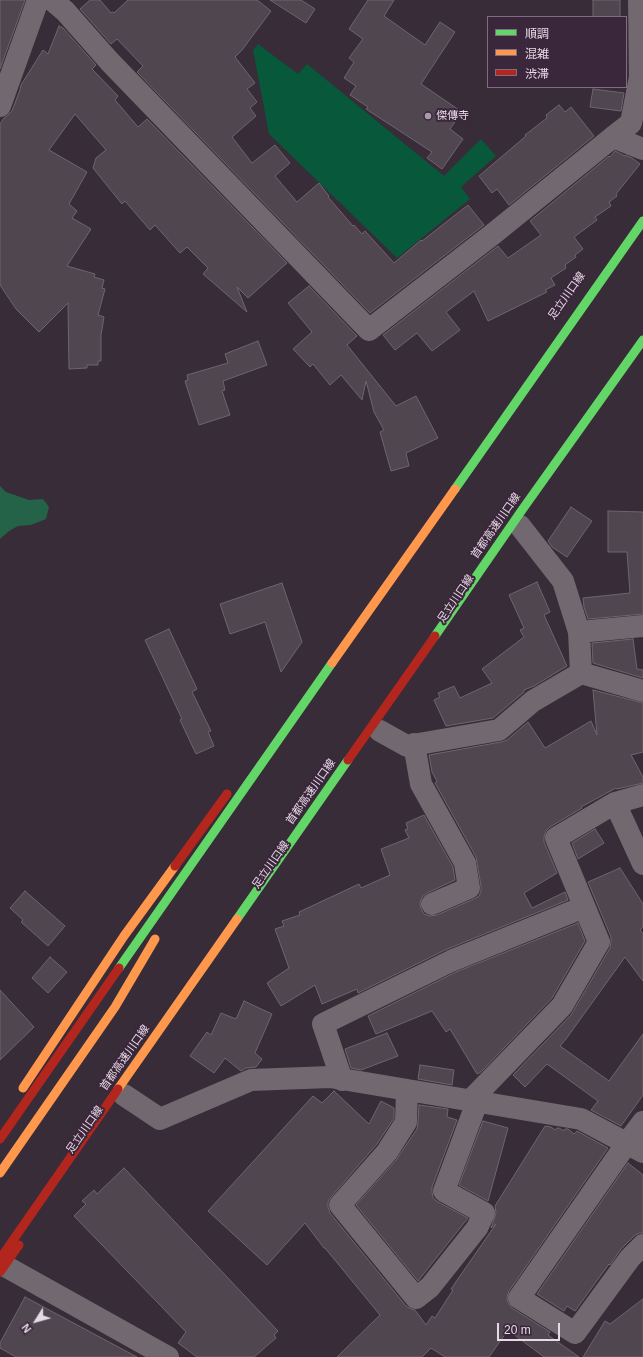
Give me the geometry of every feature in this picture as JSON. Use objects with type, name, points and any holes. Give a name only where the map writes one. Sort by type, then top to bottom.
[{"type":"main road","name":"足立川口線","points":[[260,750],[641,218]]},
{"type":"main road","points":[[0,1139],[358,626],[510,413],[641,218]]},
{"type":"main road","name":"首都高速川口線","points":[[2,1266],[253,895],[395,694],[522,510],[643,340]]},
{"type":"main road","name":"足立川口線","points":[[420,674],[520,526],[643,352]]},
{"type":"main road","points":[[0,1124],[124,936],[232,788]]},
{"type":"main road","points":[[171,911],[222,821]]},
{"type":"main road","name":"足立川口線","points":[[2,1266],[286,865]]},
{"type":"main road","points":[[0,1173],[115,1007],[159,931]]},
{"type":"street","points":[[0,106],[38,0]]},
{"type":"street","points":[[65,4],[110,62],[369,330],[493,234],[631,123],[640,77],[639,0]]},
{"type":"street","points":[[613,137],[643,150]]},
{"type":"street","points":[[520,526],[563,580],[578,632],[581,673]]},
{"type":"street","points":[[578,632],[643,626]]},
{"type":"street","points":[[380,731],[407,746],[499,730],[533,701],[581,673],[643,691]]},
{"type":"street","points":[[414,744],[421,784],[465,863],[469,888],[432,904]]},
{"type":"street","points":[[407,1090],[406,1122],[387,1152],[340,1205],[416,1298],[430,1287],[477,1228],[484,1213],[444,1191],[474,1101],[562,1006],[599,942],[556,838],[615,803],[643,795]]},
{"type":"street","points":[[615,803],[643,864]]},
{"type":"street","points":[[342,1080],[323,1024],[452,962],[584,907]]},
{"type":"street","points":[[124,1095],[160,1119],[251,1080],[330,1077],[581,1119],[635,1148]]},
{"type":"street","points":[[643,1122],[635,1148],[519,1298],[575,1333],[630,1258],[643,1245]]},
{"type":"street","points":[[2,1266],[168,1357]]},
{"type":"green space","points":[[258,44],[298,74],[307,64],[444,176],[481,139],[496,156],[461,187],[470,199],[397,258],[269,134],[253,50]]},
{"type":"green space","points":[[0,486],[6,492],[29,500],[43,499],[49,507],[46,519],[31,525],[18,526],[9,531],[0,539]]},
{"type":"building","points":[[0,0],[25,0],[0,69]]},
{"type":"building","points":[[90,0],[100,0],[111,13],[114,13],[128,0],[257,0],[271,11],[235,57],[255,83],[247,89],[257,102],[250,108],[256,116],[232,137],[252,163],[275,145],[290,163],[275,176],[297,202],[319,183],[329,196],[328,197],[353,226],[354,225],[362,234],[365,231],[394,263],[421,240],[422,241],[468,205],[484,225],[370,313],[137,72],[143,66],[117,39],[111,44],[80,9]]},
{"type":"building","points":[[270,0],[301,0],[315,9],[306,23]]},
{"type":"building","points":[[368,0],[394,0],[384,16],[425,45],[440,22],[455,32],[421,84],[462,112],[450,129],[463,139],[442,169],[427,158],[432,152],[366,109],[368,107],[350,95],[356,86],[344,78],[354,62],[349,58],[363,39],[349,29]]},
{"type":"building","points":[[593,0],[620,0],[620,16],[593,16]]},
{"type":"building","points":[[59,26],[63,28],[96,65],[92,69],[118,96],[115,100],[138,127],[147,119],[287,263],[248,298],[237,287],[247,312],[203,274],[208,268],[187,247],[180,253],[155,225],[150,230],[125,201],[122,204],[93,168],[96,158],[106,150],[75,114],[49,150],[87,172],[69,204],[77,211],[72,218],[91,229],[67,266],[95,274],[94,277],[104,280],[102,288],[105,289],[98,315],[104,317],[101,335],[101,361],[98,361],[98,365],[87,365],[87,368],[69,369],[68,303],[39,332],[16,309],[0,285],[0,124],[12,111],[21,85],[43,50],[48,54]]},
{"type":"building","points":[[593,89],[624,93],[621,111],[590,107]]},
{"type":"building","points":[[559,105],[565,112],[571,107],[594,136],[509,205],[497,189],[492,193],[479,176],[526,136],[525,135],[547,118],[546,115]]},
{"type":"building","points":[[615,151],[632,158],[640,164],[616,194],[617,196],[609,202],[611,206],[595,217],[597,220],[574,237],[583,249],[575,255],[576,257],[565,265],[566,268],[551,278],[555,285],[545,290],[547,292],[488,321],[474,291],[446,312],[460,330],[432,351],[417,333],[395,350],[383,335],[498,246],[508,258],[541,235],[530,221],[609,156],[610,157]]},
{"type":"building","points":[[309,286],[357,336],[347,345],[396,406],[416,396],[438,438],[406,453],[409,466],[391,471],[380,432],[384,430],[374,412],[366,381],[362,400],[341,375],[330,385],[313,364],[310,367],[293,349],[312,332],[288,303]]},
{"type":"building","points":[[258,341],[267,365],[223,381],[225,390],[222,391],[230,415],[199,425],[185,381],[188,380],[187,375],[228,363],[225,354]]},
{"type":"building","points":[[571,507],[592,521],[567,557],[552,547],[548,541]]},
{"type":"building","points":[[608,511],[643,512],[643,614],[588,619],[583,598],[630,593],[627,552],[608,552]]},
{"type":"building","points":[[537,582],[550,612],[544,615],[567,666],[534,686],[524,690],[524,692],[493,718],[446,726],[434,700],[440,697],[438,693],[454,686],[460,698],[492,683],[482,669],[524,637],[520,630],[524,628],[509,595]]},
{"type":"building","points":[[282,583],[302,642],[281,672],[265,622],[230,634],[220,604]]},
{"type":"building","points":[[169,629],[197,689],[192,692],[211,731],[208,732],[214,746],[196,754],[180,720],[182,719],[145,640]]},
{"type":"building","points":[[633,639],[637,669],[643,670],[643,678],[593,663],[592,643]]},
{"type":"building","points":[[593,690],[643,703],[643,752],[631,755],[643,777],[643,783],[616,788],[581,807],[582,808],[550,827],[546,831],[544,842],[557,873],[524,893],[532,908],[565,892],[568,900],[445,950],[358,993],[357,989],[322,1004],[315,985],[281,1006],[267,983],[289,968],[275,929],[284,926],[282,921],[300,915],[299,912],[359,884],[361,888],[390,875],[381,849],[409,838],[405,830],[408,829],[406,823],[424,815],[453,867],[455,880],[427,893],[422,897],[420,903],[424,914],[430,916],[437,915],[479,896],[481,886],[476,857],[435,783],[437,781],[432,772],[429,755],[507,740],[528,722],[545,748],[591,721],[597,735]]},
{"type":"building","points":[[595,829],[604,843],[578,859],[572,843]]},
{"type":"building","points":[[620,868],[643,904],[643,927],[640,930],[643,934],[643,981],[625,957],[560,1046],[609,1081],[643,1034],[643,1095],[621,1126],[591,1110],[598,1101],[547,1064],[525,1087],[513,1075],[571,1015],[610,948],[611,937],[588,882]]},
{"type":"building","points":[[25,891],[65,926],[48,946],[21,922],[23,920],[10,908]]},
{"type":"building","points":[[578,923],[585,941],[552,998],[481,1072],[477,1074],[450,1029],[446,1032],[432,1011],[376,1034],[368,1016],[456,972]]},
{"type":"building","points":[[50,957],[67,972],[48,993],[32,978]]},
{"type":"building","points":[[0,990],[34,1027],[0,1060]]},
{"type":"building","points":[[244,1001],[272,1014],[255,1053],[262,1059],[256,1067],[246,1068],[241,1071],[225,1058],[214,1073],[190,1056],[207,1032],[211,1035],[221,1013],[236,1019]]},
{"type":"building","points":[[387,1033],[398,1056],[361,1070],[351,1068],[345,1049]]},
{"type":"building","points":[[420,1065],[454,1070],[452,1085],[418,1079]]},
{"type":"building","points":[[334,1091],[369,1124],[381,1101],[394,1108],[394,1118],[377,1144],[331,1197],[328,1202],[328,1207],[330,1213],[406,1306],[415,1310],[426,1325],[432,1316],[435,1318],[453,1290],[451,1289],[496,1224],[491,1228],[496,1213],[495,1206],[545,1126],[551,1127],[555,1130],[557,1128],[564,1131],[565,1129],[568,1129],[574,1134],[577,1131],[608,1148],[509,1291],[507,1297],[508,1303],[512,1308],[550,1332],[548,1335],[579,1357],[544,1357],[508,1330],[489,1357],[445,1357],[431,1348],[422,1357],[337,1357],[380,1315],[305,1223],[267,1265],[208,1211],[313,1096],[322,1103]]},
{"type":"building","points":[[419,1105],[448,1109],[447,1117],[457,1120],[432,1187],[432,1192],[433,1198],[438,1202],[468,1218],[418,1281],[356,1205],[396,1160],[417,1129]]},
{"type":"building","points":[[483,1121],[508,1128],[488,1201],[459,1185]]},
{"type":"building","points":[[628,1163],[643,1175],[643,1233],[639,1233],[634,1236],[621,1249],[575,1311],[567,1306],[564,1311],[537,1294]]},
{"type":"building","points":[[124,1168],[278,1331],[274,1335],[276,1338],[254,1357],[197,1357],[178,1343],[186,1332],[74,1216],[86,1204],[82,1201],[94,1190],[97,1194]]},
{"type":"building","points":[[25,1297],[137,1357],[16,1357],[0,1348],[0,1343]]},
{"type":"building","points":[[643,1299],[643,1357],[583,1357],[605,1321],[610,1324]]},
{"type":"traffic: fast","points":[[455,489],[643,221]]},
{"type":"traffic: fast","points":[[435,636],[522,510],[643,340]]},
{"type":"traffic: fast","points":[[119,968],[332,663]]},
{"type":"traffic: fast","points":[[237,919],[348,760]]},
{"type":"traffic: slow","points":[[332,663],[455,489]]},
{"type":"traffic: slow","points":[[23,1088],[124,936],[175,866]]},
{"type":"traffic: slow","points":[[118,1089],[237,919]]},
{"type":"traffic: slow","points":[[0,1173],[115,1007],[155,939]]},
{"type":"traffic: jam","points":[[348,760],[435,636]]},
{"type":"traffic: jam","points":[[175,866],[227,794]]},
{"type":"traffic: jam","points":[[0,1139],[119,968]]},
{"type":"traffic: jam","points":[[0,1259],[118,1089]]},
{"type":"traffic: jam","points":[[0,1272],[19,1245]]},
{"type":"place","name":"傑傳寺","points":[[428,116]]}]
